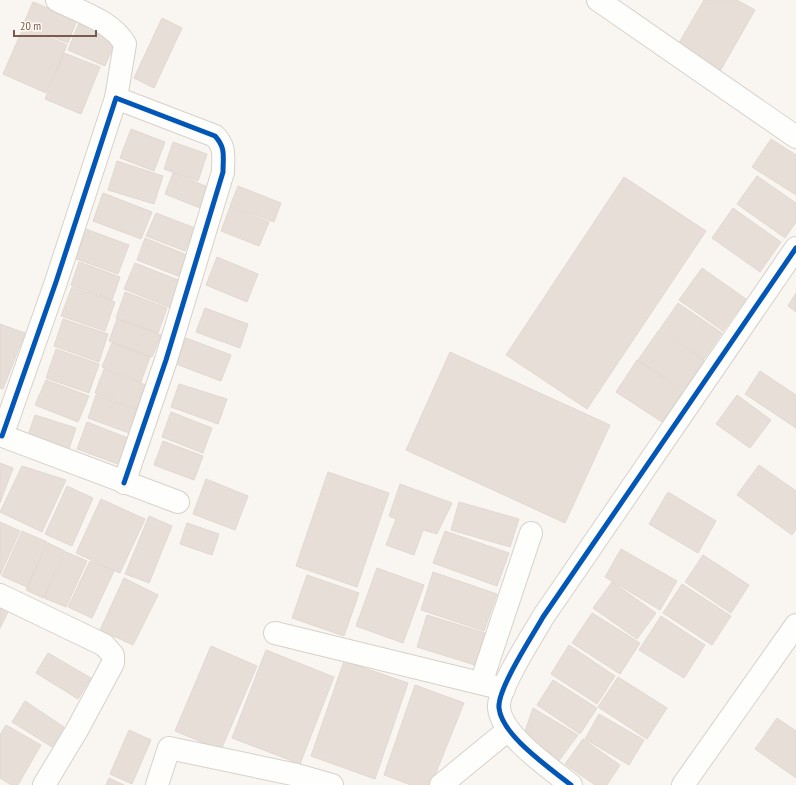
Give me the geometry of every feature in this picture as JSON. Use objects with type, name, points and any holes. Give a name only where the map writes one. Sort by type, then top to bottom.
[{"type":"street","points":[[57,0],[114,29],[125,44],[116,98],[56,282],[1,436],[178,502]]},
{"type":"street","points":[[598,0],[796,137]]},
{"type":"street","points":[[116,98],[214,136],[222,144],[223,150],[223,172],[166,360],[124,483]]},
{"type":"street","points":[[571,785],[517,741],[508,730],[499,707],[506,681],[543,617],[796,248]]},
{"type":"street","points":[[481,683],[531,533]]},
{"type":"street","points":[[0,596],[104,645],[113,655],[113,663],[110,670],[77,730],[44,785]]},
{"type":"street","points":[[683,785],[796,625]]},
{"type":"street","points":[[275,633],[504,689]]},
{"type":"street","points":[[441,785],[508,730]]},
{"type":"street","points":[[157,785],[169,748],[296,780],[332,785]]},
{"type":"building","points":[[704,0],[737,0],[755,10],[719,73],[676,48]]},
{"type":"building","points":[[33,2],[77,20],[68,43],[23,25]]},
{"type":"building","points":[[162,18],[182,28],[154,88],[134,78]]},
{"type":"building","points":[[79,23],[116,39],[105,66],[68,50]]},
{"type":"building","points":[[24,26],[67,45],[46,93],[3,74]]},
{"type":"building","points":[[64,53],[100,67],[81,114],[45,99]]},
{"type":"building","points":[[131,129],[165,142],[154,171],[120,158]]},
{"type":"building","points":[[771,139],[796,155],[796,195],[752,167]]},
{"type":"building","points":[[173,142],[207,154],[198,181],[164,169]]},
{"type":"building","points":[[117,161],[163,176],[154,204],[108,190]]},
{"type":"building","points":[[173,173],[208,187],[200,208],[165,194]]},
{"type":"building","points":[[757,176],[796,203],[796,222],[785,238],[737,204]]},
{"type":"building","points":[[624,177],[706,231],[587,409],[506,355]]},
{"type":"building","points":[[238,186],[281,203],[274,222],[230,206]]},
{"type":"building","points":[[103,193],[152,212],[141,239],[93,221]]},
{"type":"building","points":[[230,207],[269,222],[259,246],[221,231]]},
{"type":"building","points":[[733,208],[781,242],[760,272],[712,238]]},
{"type":"building","points":[[156,213],[195,228],[185,251],[146,236]]},
{"type":"building","points":[[86,229],[129,245],[118,274],[76,259]]},
{"type":"building","points":[[145,238],[187,255],[178,276],[137,260]]},
{"type":"building","points":[[217,257],[258,274],[247,302],[206,285]]},
{"type":"building","points":[[79,262],[120,277],[112,300],[71,285]]},
{"type":"building","points":[[135,263],[181,281],[171,308],[124,289]]},
{"type":"building","points":[[702,268],[746,299],[723,331],[679,300]]},
{"type":"building","points":[[72,287],[115,302],[105,331],[61,316]]},
{"type":"building","points":[[125,292],[167,308],[158,333],[116,318]]},
{"type":"building","points":[[796,293],[796,312],[788,306]]},
{"type":"building","points":[[678,303],[722,333],[704,359],[660,329]]},
{"type":"building","points":[[205,308],[248,324],[240,348],[196,332]]},
{"type":"building","points":[[63,319],[108,334],[99,362],[54,346]]},
{"type":"building","points":[[117,319],[161,335],[152,357],[109,341]]},
{"type":"building","points":[[0,324],[25,333],[3,389],[0,388]]},
{"type":"building","points":[[659,330],[704,360],[684,390],[638,360]]},
{"type":"building","points":[[186,338],[231,355],[221,381],[176,364]]},
{"type":"building","points":[[112,343],[150,357],[141,382],[102,367]]},
{"type":"building","points":[[56,349],[99,364],[89,393],[46,378]]},
{"type":"building","points":[[450,352],[610,425],[565,523],[406,450]]},
{"type":"building","points":[[637,360],[683,391],[662,422],[616,392]]},
{"type":"building","points":[[104,369],[146,385],[137,409],[95,393]]},
{"type":"building","points":[[760,371],[796,395],[796,428],[745,394]]},
{"type":"building","points":[[46,380],[89,396],[78,422],[35,405]]},
{"type":"building","points":[[179,384],[227,399],[218,424],[171,407]]},
{"type":"building","points":[[96,395],[137,410],[129,433],[88,418]]},
{"type":"building","points":[[737,395],[771,420],[750,448],[716,424]]},
{"type":"building","points":[[171,412],[212,428],[203,453],[162,437]]},
{"type":"building","points":[[35,415],[76,428],[68,452],[27,438]]},
{"type":"building","points":[[87,422],[133,440],[123,466],[77,449]]},
{"type":"building","points":[[163,441],[203,456],[194,480],[154,465]]},
{"type":"building","points":[[0,463],[13,468],[0,503]]},
{"type":"building","points":[[759,465],[796,491],[796,529],[792,535],[737,495]]},
{"type":"building","points":[[22,466],[66,480],[42,532],[0,512]]},
{"type":"building","points":[[328,472],[389,493],[357,587],[296,566]]},
{"type":"building","points":[[206,479],[248,496],[235,530],[193,514]]},
{"type":"building","points":[[400,484],[452,503],[437,534],[423,530],[414,555],[386,545],[396,519],[389,516]]},
{"type":"building","points":[[67,486],[93,498],[72,546],[45,534]]},
{"type":"building","points":[[668,492],[716,521],[698,553],[649,524]]},
{"type":"building","points":[[101,499],[145,519],[120,573],[76,553]]},
{"type":"building","points":[[459,502],[519,519],[510,547],[451,530]]},
{"type":"building","points":[[149,516],[172,526],[149,583],[125,574]]},
{"type":"building","points":[[0,522],[20,531],[0,575]]},
{"type":"building","points":[[187,523],[219,534],[212,555],[180,544]]},
{"type":"building","points":[[22,531],[47,542],[27,587],[2,576]]},
{"type":"building","points":[[445,531],[509,553],[497,586],[433,563]]},
{"type":"building","points":[[48,543],[65,551],[43,598],[26,590]]},
{"type":"building","points":[[621,549],[677,581],[660,610],[605,577]]},
{"type":"building","points":[[66,552],[87,561],[66,607],[44,598]]},
{"type":"building","points":[[703,555],[749,585],[731,613],[685,582]]},
{"type":"building","points":[[90,561],[114,571],[92,618],[68,607]]},
{"type":"building","points":[[377,568],[424,585],[403,643],[356,626]]},
{"type":"building","points":[[433,572],[497,594],[484,631],[421,610]]},
{"type":"building","points":[[307,575],[359,593],[344,636],[292,618]]},
{"type":"building","points":[[124,578],[158,595],[133,645],[100,630]]},
{"type":"building","points":[[612,582],[656,613],[637,639],[593,608]]},
{"type":"building","points":[[682,584],[731,616],[712,645],[663,613]]},
{"type":"building","points":[[0,606],[9,610],[0,628]]},
{"type":"building","points":[[592,613],[640,643],[620,674],[572,643]]},
{"type":"building","points":[[427,615],[485,633],[475,665],[417,647]]},
{"type":"building","points":[[661,616],[705,645],[684,678],[639,650]]},
{"type":"building","points":[[569,645],[615,676],[597,704],[551,674]]},
{"type":"building","points":[[211,646],[257,666],[221,750],[175,731]]},
{"type":"building","points":[[266,650],[334,677],[300,764],[232,738]]},
{"type":"building","points":[[48,653],[91,678],[78,699],[36,673]]},
{"type":"building","points":[[344,661],[408,683],[375,779],[311,756]]},
{"type":"building","points":[[618,677],[667,708],[647,739],[598,707]]},
{"type":"building","points":[[553,680],[597,708],[580,734],[537,705]]},
{"type":"building","points":[[415,685],[464,703],[431,785],[411,785],[384,775]]},
{"type":"building","points":[[25,701],[64,727],[52,747],[12,722]]},
{"type":"building","points":[[533,708],[578,735],[558,762],[521,743]]},
{"type":"building","points":[[599,714],[644,740],[629,765],[585,739]]},
{"type":"building","points":[[777,718],[796,731],[796,778],[755,749]]},
{"type":"building","points":[[6,725],[41,745],[18,785],[11,785],[0,778],[0,735]]},
{"type":"building","points":[[129,730],[151,740],[132,784],[110,774]]},
{"type":"building","points":[[583,739],[620,765],[607,785],[595,785],[565,764]]},
{"type":"building","points":[[109,778],[124,785],[106,785]]},
{"type":"cycle path","points":[[2,436],[56,282],[116,98],[215,136],[221,144],[223,157],[223,172],[166,360],[124,483]]},
{"type":"cycle path","points":[[571,785],[528,751],[502,719],[499,708],[500,699],[509,676],[543,617],[796,248]]}]
